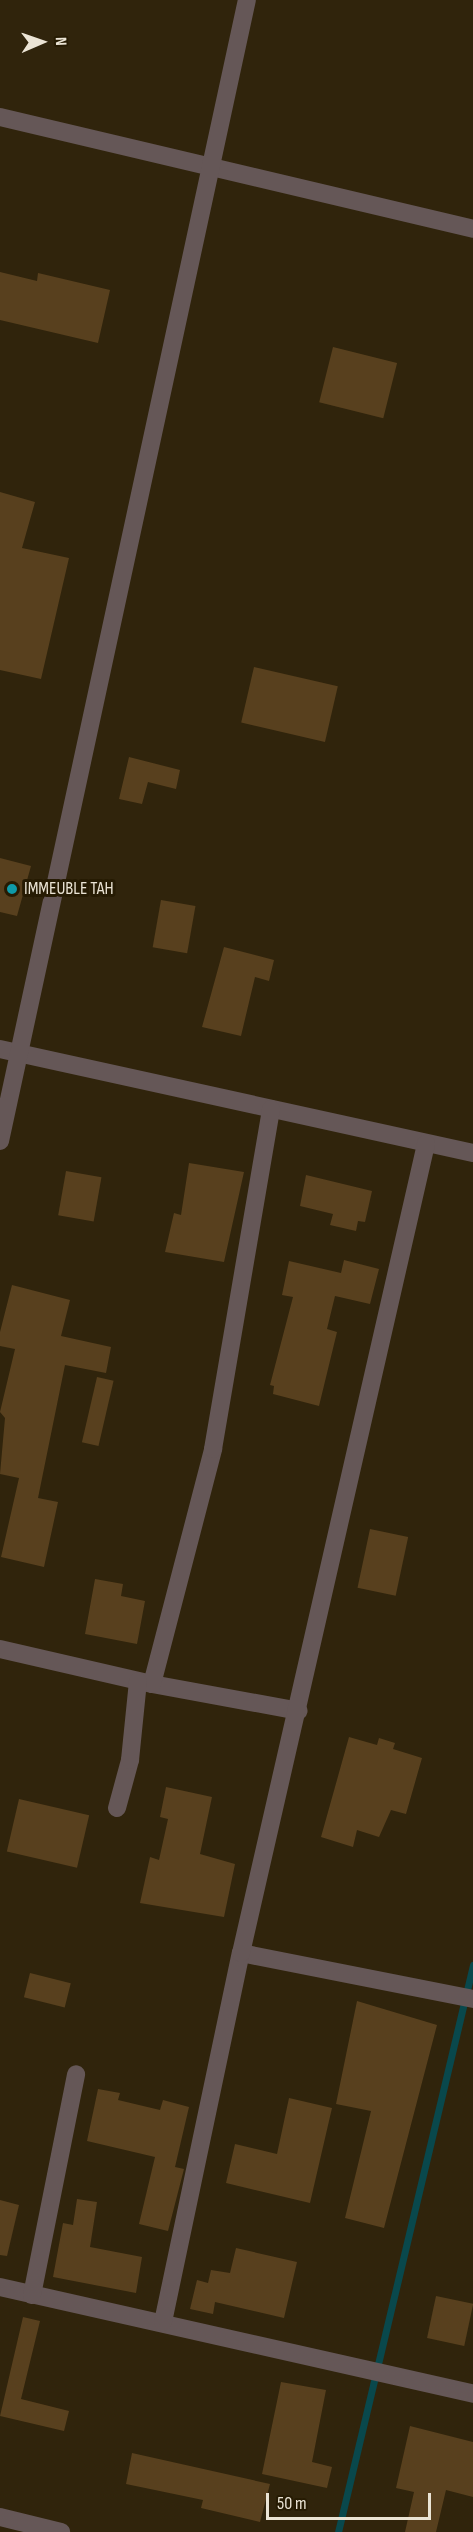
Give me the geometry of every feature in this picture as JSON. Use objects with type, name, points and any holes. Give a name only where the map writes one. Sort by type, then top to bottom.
[{"type":"street","points":[[0,1141],[246,0]]},
{"type":"street","points":[[0,117],[473,229]]},
{"type":"street","points":[[0,1049],[473,1153]]},
{"type":"street","points":[[117,1808],[130,1760],[145,1683],[213,1449],[271,1109]]},
{"type":"street","points":[[163,2322],[241,1953],[299,1711],[426,1144]]},
{"type":"street","points":[[0,1649],[145,1683],[299,1711]]},
{"type":"street","points":[[241,1953],[473,1999]]},
{"type":"street","points":[[32,2295],[76,2074]]},
{"type":"street","points":[[0,2287],[163,2322],[473,2394]]},
{"type":"street","points":[[0,2517],[61,2532]]},
{"type":"building","points":[[0,272],[37,281],[38,273],[110,290],[98,343],[0,320]]},
{"type":"building","points":[[333,347],[397,363],[383,418],[319,402]]},
{"type":"building","points":[[0,492],[35,502],[22,548],[69,558],[41,679],[0,670]]},
{"type":"building","points":[[254,667],[338,686],[325,742],[241,723]]},
{"type":"building","points":[[129,757],[180,770],[176,789],[148,782],[142,804],[119,799]]},
{"type":"building","name":"IMMEUBLE TAH","points":[[0,858],[31,866],[17,916],[0,912]]},
{"type":"building","points":[[161,900],[195,906],[187,953],[153,947]]},
{"type":"building","points":[[224,947],[274,960],[269,981],[255,977],[241,1036],[202,1027]]},
{"type":"building","points":[[189,1163],[244,1172],[224,1262],[165,1252],[174,1213],[181,1215]]},
{"type":"building","points":[[66,1171],[101,1177],[94,1222],[58,1215]]},
{"type":"building","points":[[306,1175],[372,1191],[365,1222],[358,1221],[356,1231],[330,1225],[333,1214],[300,1206]]},
{"type":"building","points":[[344,1260],[379,1269],[370,1304],[335,1296],[327,1329],[337,1332],[319,1406],[273,1394],[274,1386],[270,1385],[293,1297],[282,1295],[289,1261],[341,1273]]},
{"type":"building","points":[[12,1285],[70,1300],[61,1336],[111,1347],[106,1373],[65,1365],[38,1498],[58,1502],[44,1567],[1,1557],[19,1478],[0,1474],[5,1418],[0,1412],[15,1349],[0,1346],[0,1332]]},
{"type":"building","points":[[97,1377],[114,1381],[98,1446],[82,1442]]},
{"type":"building","points":[[370,1529],[408,1537],[396,1596],[358,1588]]},
{"type":"building","points":[[95,1579],[123,1584],[121,1596],[145,1601],[137,1644],[85,1634]]},
{"type":"building","points":[[349,1737],[377,1745],[379,1738],[395,1743],[393,1749],[422,1758],[406,1814],[391,1810],[379,1837],[357,1830],[353,1847],[321,1837]]},
{"type":"building","points":[[166,1787],[212,1797],[200,1854],[235,1864],[224,1917],[140,1903],[150,1857],[159,1860],[168,1819],[160,1817]]},
{"type":"building","points":[[19,1799],[89,1815],[77,1868],[7,1852]]},
{"type":"building","points":[[30,1973],[71,1983],[65,2007],[24,1997]]},
{"type":"building","points":[[357,2001],[437,2025],[384,2228],[345,2218],[371,2111],[336,2104]]},
{"type":"building","points":[[98,2089],[120,2093],[118,2100],[160,2110],[163,2100],[189,2107],[175,2167],[184,2169],[168,2231],[139,2224],[155,2157],[87,2141]]},
{"type":"building","points":[[289,2098],[332,2108],[310,2203],[226,2183],[235,2144],[277,2154]]},
{"type":"building","points":[[77,2199],[97,2202],[90,2247],[142,2257],[136,2293],[53,2277],[63,2223],[73,2225]]},
{"type":"building","points":[[0,2200],[19,2205],[7,2256],[0,2255]]},
{"type":"building","points":[[236,2248],[297,2262],[284,2318],[215,2302],[213,2314],[190,2309],[197,2280],[208,2283],[211,2270],[230,2273]]},
{"type":"building","points":[[436,2296],[473,2304],[464,2346],[427,2338]]},
{"type":"building","points":[[23,2317],[40,2321],[21,2399],[69,2411],[64,2431],[0,2416]]},
{"type":"building","points":[[281,2382],[326,2390],[312,2462],[332,2467],[327,2488],[262,2474]]},
{"type":"building","points":[[410,2426],[473,2442],[473,2497],[446,2490],[436,2532],[405,2532],[414,2492],[396,2488]]},
{"type":"building","points":[[132,2453],[270,2484],[260,2522],[201,2508],[203,2500],[126,2484]]},
{"type":"waterway","points":[[338,2532],[473,1965]]},
{"type":"place","name":"IMMEUBLE TAH","points":[[12,889]]}]
